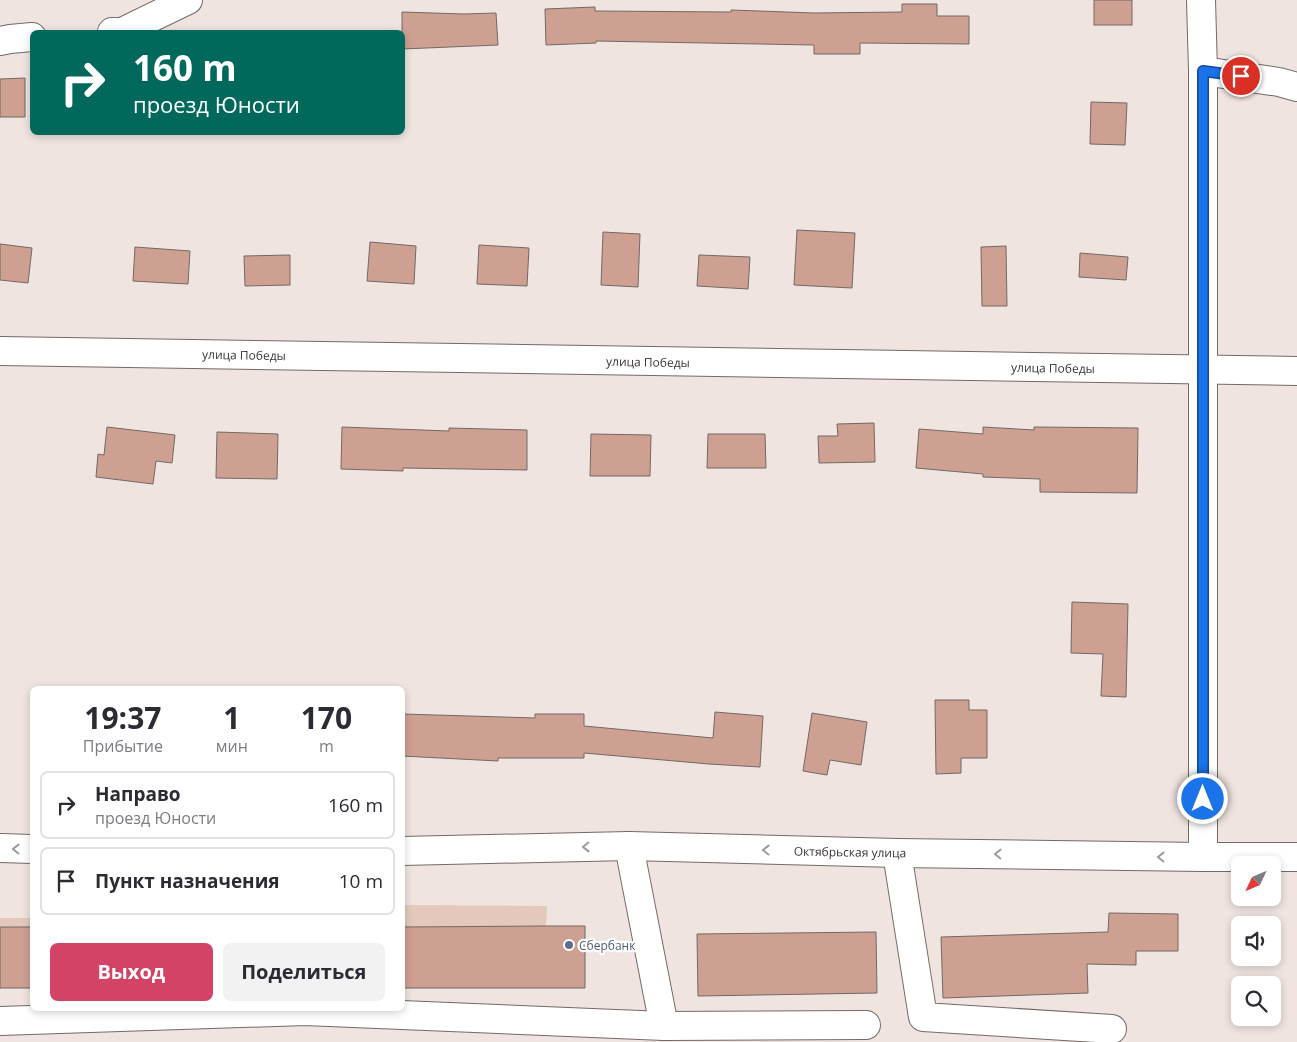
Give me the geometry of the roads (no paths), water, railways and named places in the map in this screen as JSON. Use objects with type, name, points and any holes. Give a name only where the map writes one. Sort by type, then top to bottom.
[{"type":"street","points":[[126,30],[188,0]]},
{"type":"street","points":[[1201,0],[1203,71],[1203,857]]},
{"type":"street","points":[[0,41],[30,38]]},
{"type":"street","points":[[1203,71],[1280,82],[1297,87]]},
{"type":"street","name":"улица Победы","points":[[0,351],[1297,371]]},
{"type":"street","points":[[629,846],[664,1026]]},
{"type":"street","name":"Октябрьская улица","points":[[405,851],[629,846],[897,853],[1297,857]]},
{"type":"street","points":[[0,848],[30,849]]},
{"type":"street","points":[[897,853],[923,1016],[1112,1029]]},
{"type":"street","points":[[0,1021],[277,1011]]},
{"type":"street","points":[[327,1011],[664,1026],[866,1025]]},
{"type":"place","name":"Сбербанк","points":[[569,945]]}]
